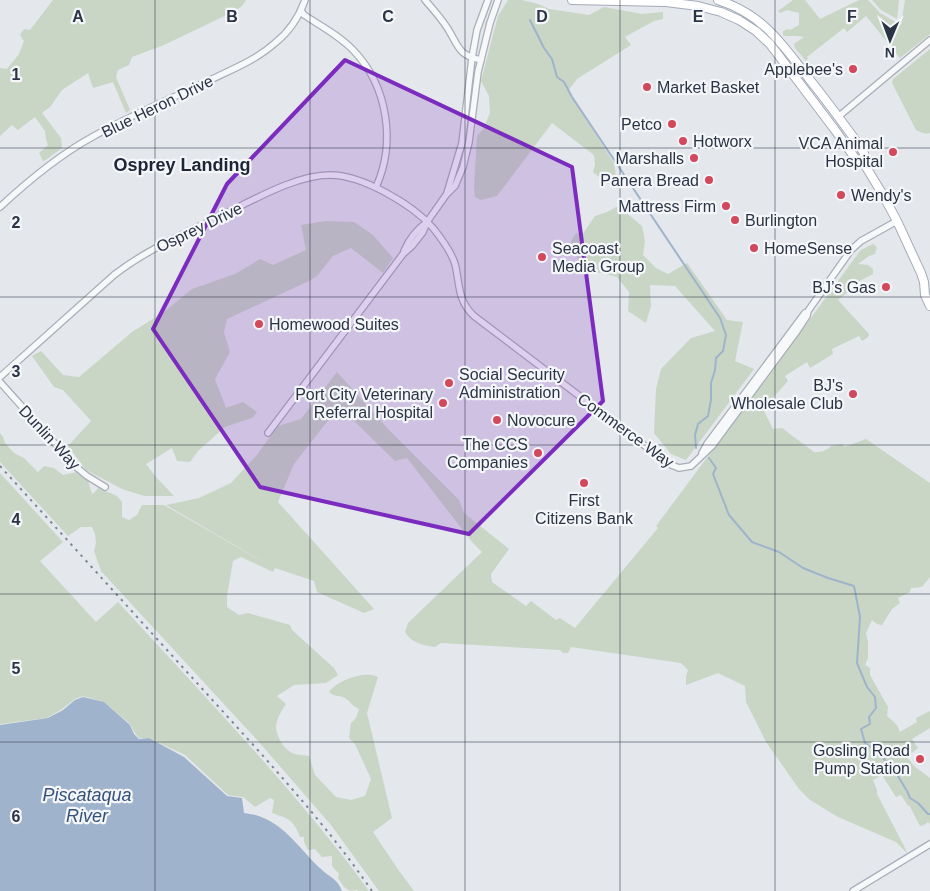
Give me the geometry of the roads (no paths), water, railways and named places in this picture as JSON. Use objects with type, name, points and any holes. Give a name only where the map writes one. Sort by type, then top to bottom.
[{"type":"main road","points":[[572,0],[689,2],[730,16],[748,25],[763,37],[778,54],[855,158],[863,162],[897,221],[927,285],[925,295],[930,306]]},
{"type":"main road","points":[[718,0],[750,15],[771,31],[791,54],[864,153],[863,162]]},
{"type":"street","name":"Blue Heron Drive","points":[[0,207],[42,170],[93,137],[258,56],[284,36],[301,11],[305,0]]},
{"type":"street","points":[[425,0],[444,23],[459,49],[466,56],[481,60]]},
{"type":"street","points":[[446,195],[462,143],[477,30],[488,0]]},
{"type":"street","points":[[268,432],[403,254],[409,241],[419,228],[427,222],[446,195],[455,186],[467,150],[481,60],[498,0]]},
{"type":"street","points":[[301,11],[304,15],[334,34],[354,51],[379,89],[386,120],[387,146],[383,168],[376,187]]},
{"type":"street","points":[[836,114],[845,110],[930,40]]},
{"type":"street","name":"Osprey Drive","points":[[0,377],[114,275],[128,265],[169,240],[263,195],[303,179],[320,176],[338,176],[358,180],[376,187],[395,198],[427,222]]},
{"type":"street","name":"Commerce Way","points":[[427,222],[443,241],[450,253],[455,263],[460,295],[474,316],[669,464],[676,468],[683,468],[691,466],[712,446],[807,316],[808,311],[851,250],[861,241],[897,221]]},
{"type":"street","name":"Dunlin Way","points":[[0,382],[75,466],[104,487]]},
{"type":"street","points":[[854,891],[930,844]]},
{"type":"water","name":"Piscataqua River","points":[[83,697],[104,702],[130,725],[134,734],[139,739],[149,738],[184,757],[227,796],[242,798],[244,813],[263,818],[282,829],[314,863],[336,881],[342,891],[0,891],[0,725],[48,718],[63,710],[75,700]]},
{"type":"waterway","points":[[530,20],[544,48],[552,59],[557,77],[564,82],[572,97],[720,318],[726,335],[723,351],[716,358],[711,383],[711,400],[708,416],[698,424],[695,435],[696,448]]},
{"type":"waterway","points":[[709,458],[716,468],[713,474],[729,515],[752,542],[779,552],[803,568],[854,586],[860,617],[857,663],[867,687],[875,697],[876,708],[869,717],[870,724],[861,729],[865,743],[893,768],[910,798],[930,814]]},
{"type":"railway","points":[[0,466],[256,748],[331,835],[372,891]]},
{"type":"place","name":"Applebee's","points":[[853,69]]},
{"type":"place","name":"Market Basket","points":[[647,87]]},
{"type":"place","name":"Petco","points":[[672,124]]},
{"type":"place","name":"Hotworx","points":[[683,141]]},
{"type":"place","name":"VCA Animal Hospital","points":[[893,152]]},
{"type":"place","name":"Marshalls","points":[[694,158]]},
{"type":"place","name":"Panera Bread","points":[[709,180]]},
{"type":"place","name":"Wendy's","points":[[841,195]]},
{"type":"place","name":"Mattress Firm","points":[[726,206]]},
{"type":"place","name":"Burlington","points":[[735,220]]},
{"type":"place","name":"HomeSense","points":[[754,248]]},
{"type":"place","name":"Seacoast Media Group","points":[[542,257]]},
{"type":"place","name":"BJ’s Gas","points":[[886,287]]},
{"type":"place","name":"Homewood Suites","points":[[259,324]]},
{"type":"place","name":"Social Security Administration","points":[[449,383]]},
{"type":"place","name":"BJ's Wholesale Club","points":[[853,394]]},
{"type":"place","name":"Port City Veterinary Referral Hospital","points":[[443,403]]},
{"type":"place","name":"Novocure","points":[[497,420]]},
{"type":"place","name":"The CCS Companies","points":[[538,453]]},
{"type":"place","name":"First Citizens Bank","points":[[584,483]]},
{"type":"place","name":"Gosling Road Pump Station","points":[[920,759]]},
{"type":"district","name":"Osprey Landing","points":[[182,165]]}]
